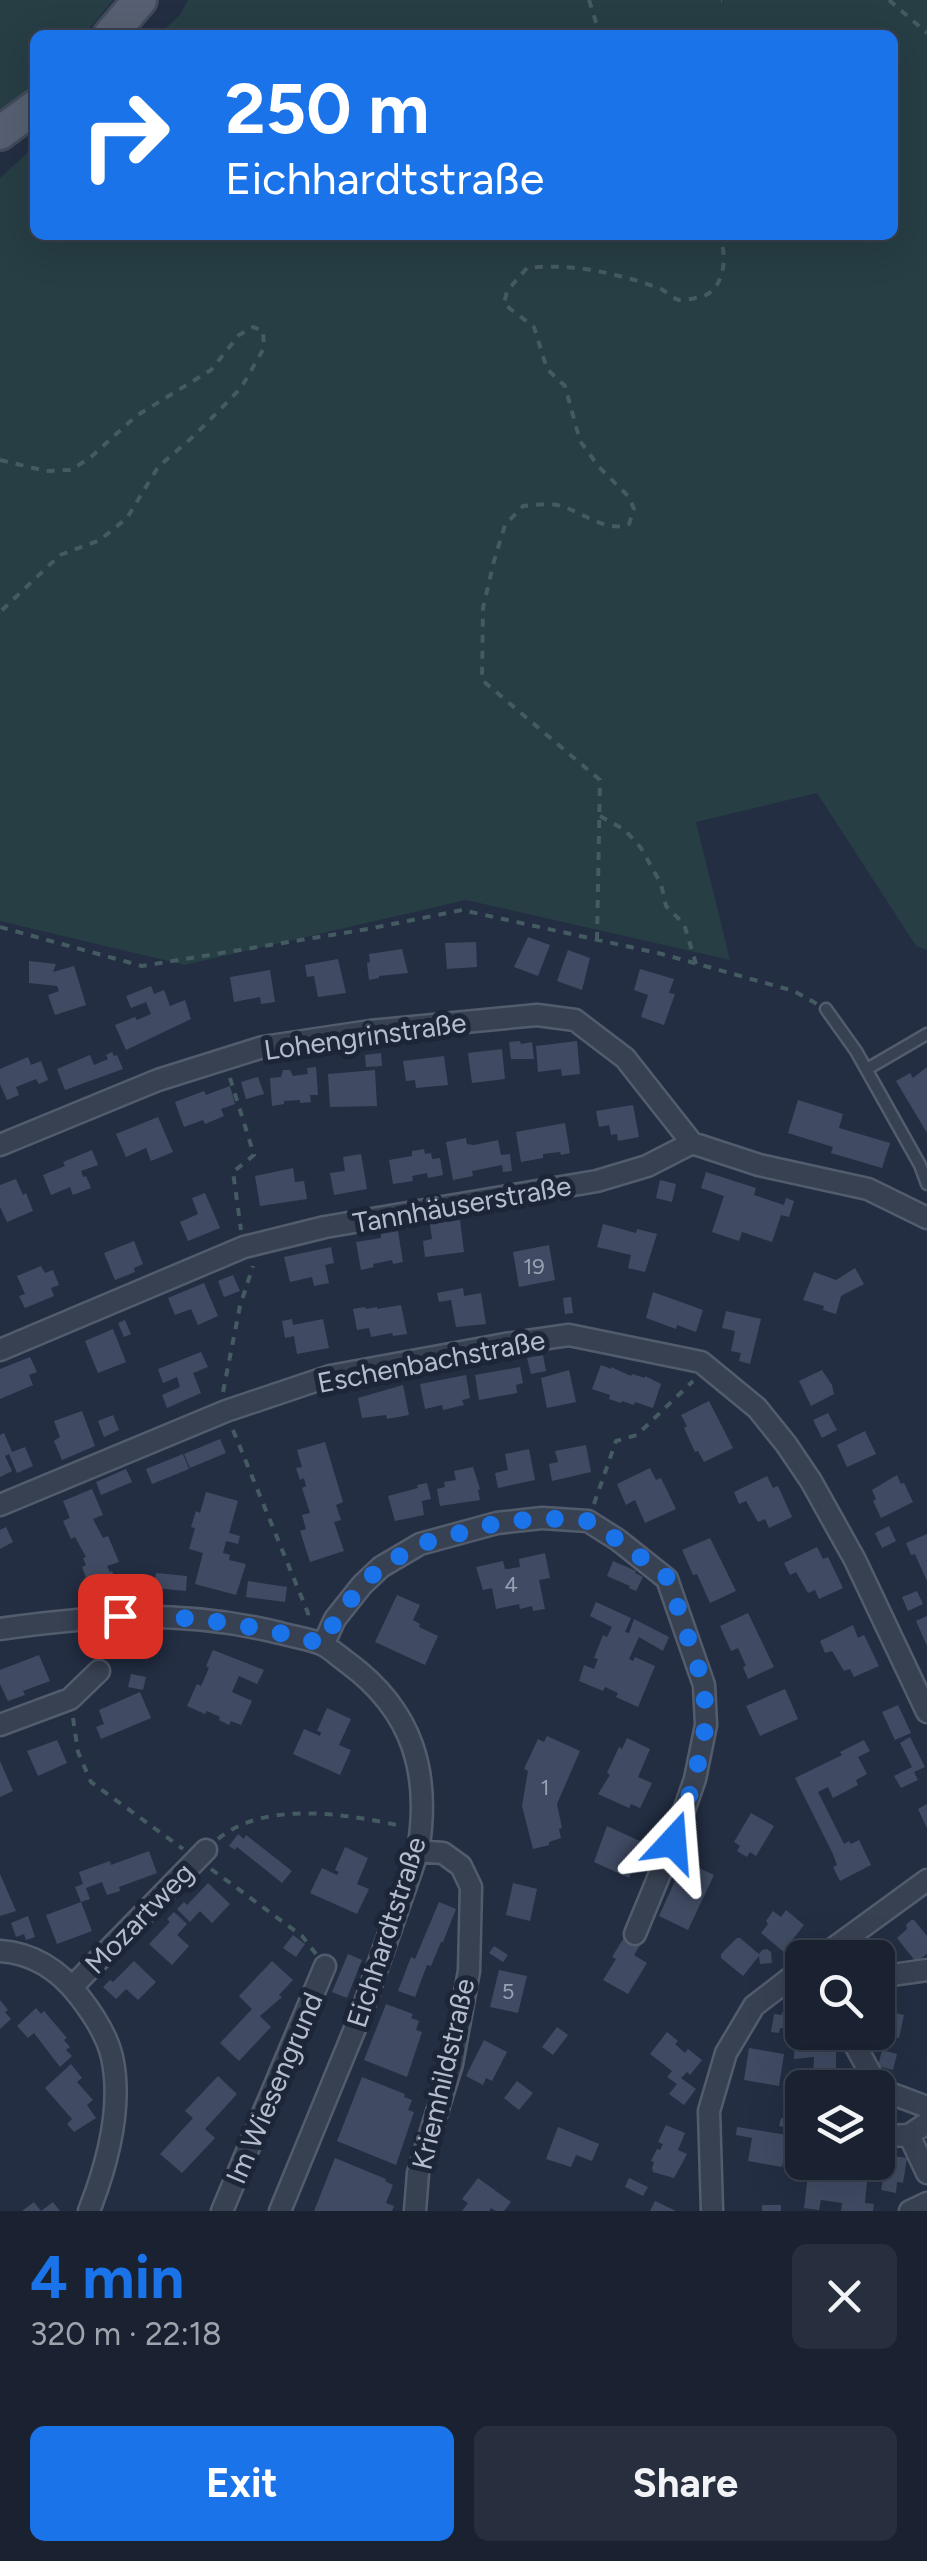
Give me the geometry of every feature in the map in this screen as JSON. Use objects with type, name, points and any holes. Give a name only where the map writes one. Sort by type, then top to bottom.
[{"type":"main road","points":[[114,30],[140,0]]},
{"type":"main road","points":[[0,134],[30,111]]},
{"type":"street","name":"Lohengrinstraße","points":[[0,1145],[158,1080],[264,1047],[370,1031],[537,1015],[576,1020],[624,1058],[692,1143]]},
{"type":"street","points":[[692,1143],[759,1165],[868,1189],[927,1218]]},
{"type":"street","name":"Tannhäuserstraße","points":[[0,1350],[252,1245],[325,1227],[597,1181],[647,1166],[692,1143]]},
{"type":"street","name":"Eschenbachstraße","points":[[0,1505],[226,1410],[330,1376],[569,1336],[700,1362],[757,1408],[811,1481],[855,1560],[927,1712]]},
{"type":"street","points":[[315,1642],[380,1568],[420,1544],[497,1523],[542,1518],[588,1521],[668,1578],[704,1685],[706,1725],[695,1779],[635,1934]]},
{"type":"street","name":"Eichhardtstraße","points":[[0,1628],[88,1617],[206,1618],[315,1642],[364,1674],[391,1702],[408,1732],[418,1762],[422,1796],[418,1851],[362,2014],[280,2211]]},
{"type":"street","points":[[0,1725],[70,1698],[99,1671]]},
{"type":"street","name":"Kriemhildstraße","points":[[415,2211],[418,2173],[452,2064],[469,1971],[471,1887],[461,1866],[442,1853],[418,1851]]},
{"type":"street","name":"Mozartweg","points":[[72,1987],[201,1854]]},
{"type":"street","points":[[845,1940],[927,1880]]},
{"type":"street","points":[[0,1951],[17,1952],[50,1967],[72,1987],[96,2019],[112,2054],[116,2086],[112,2130],[89,2211]]},
{"type":"street","name":"Im Wiesengrund","points":[[222,2211],[325,1966]]},
{"type":"street","points":[[895,1975],[927,1970]]},
{"type":"street","points":[[712,2211],[710,2111],[726,2052],[754,2006],[785,1983]]},
{"type":"street","points":[[895,2095],[927,2106]]},
{"type":"street","points":[[918,2129],[927,2173]]},
{"type":"street","points":[[910,2211],[927,2204]]},
{"type":"lane","points":[[826,1009],[867,1069],[927,1184]]},
{"type":"lane","points":[[867,1069],[927,1034]]},
{"type":"path","points":[[588,0],[598,30]]},
{"type":"path","points":[[889,0],[927,33]]},
{"type":"path","points":[[597,940],[600,780],[482,680],[483,608],[505,525],[523,506],[555,504],[620,528],[630,524],[634,509],[580,441],[565,386],[546,369],[534,327],[504,304],[507,291],[527,268],[554,265],[605,272],[664,290],[680,300],[705,298],[719,284],[723,264],[721,240]]},
{"type":"path","points":[[0,460],[46,471],[72,470],[136,416],[211,370],[239,336],[253,327],[262,332],[264,348],[241,388],[158,467],[127,518],[100,540],[60,556],[0,612]]},
{"type":"path","points":[[600,816],[625,830],[641,848],[661,884],[666,906],[684,924],[696,964]]},
{"type":"path","points":[[0,927],[142,966],[368,930],[462,910],[696,964],[794,991],[826,1009]]},
{"type":"path","points":[[224,1060],[254,1155],[233,1172],[252,1245],[223,1393],[226,1410],[308,1613],[315,1642]]},
{"type":"path","points":[[588,1521],[616,1442],[637,1435],[707,1367]]},
{"type":"path","points":[[70,1698],[78,1752],[91,1782],[201,1854],[302,1936],[325,1966]]},
{"type":"path","points":[[201,1854],[228,1831],[259,1818],[314,1814],[421,1830]]},
{"type":"green space","points":[[0,0],[113,0],[88,30],[30,30],[30,92],[0,115]]},
{"type":"green space","points":[[188,0],[927,0],[927,950],[916,946],[817,793],[696,822],[730,960],[466,900],[185,965],[0,921],[0,178],[30,151],[30,240],[898,240],[898,30],[164,30],[180,15]]},
{"type":"building","points":[[528,937],[550,945],[538,976],[514,967]]},
{"type":"building","points":[[476,942],[477,967],[447,969],[445,943]]},
{"type":"building","points":[[402,949],[408,973],[369,980],[369,954]]},
{"type":"building","points":[[568,950],[590,958],[582,990],[557,981]]},
{"type":"building","points":[[338,959],[346,993],[318,997],[314,976],[307,977],[305,965]]},
{"type":"building","points":[[29,961],[56,964],[53,972],[74,966],[86,1005],[55,1015],[48,995],[59,991],[57,986],[29,983]]},
{"type":"building","points":[[640,969],[674,979],[669,993],[675,994],[664,1025],[641,1017],[648,995],[634,990]]},
{"type":"building","points":[[270,970],[275,1002],[261,1004],[260,997],[234,1002],[230,977]]},
{"type":"building","points":[[151,986],[154,994],[164,990],[170,1006],[185,1000],[191,1019],[126,1050],[115,1025],[151,1014],[146,1002],[131,1008],[126,996]]},
{"type":"building","points":[[577,1041],[580,1074],[562,1076],[561,1069],[538,1072],[536,1046]]},
{"type":"building","points":[[509,1042],[532,1042],[534,1059],[511,1059]]},
{"type":"building","points":[[502,1049],[505,1079],[472,1083],[468,1053]]},
{"type":"building","points":[[112,1052],[123,1069],[65,1090],[57,1069],[90,1055],[94,1065],[108,1059],[106,1055]]},
{"type":"building","points":[[381,1053],[382,1066],[366,1067],[365,1055]]},
{"type":"building","points":[[444,1056],[448,1085],[416,1088],[415,1080],[406,1081],[403,1061]]},
{"type":"building","points":[[28,1057],[31,1065],[41,1061],[48,1080],[39,1084],[36,1079],[16,1087],[19,1095],[7,1100],[0,1084],[0,1069]]},
{"type":"building","points":[[316,1067],[318,1095],[310,1095],[311,1102],[284,1101],[272,1106],[270,1078],[281,1077],[283,1070],[290,1070],[293,1076],[308,1074],[307,1068]]},
{"type":"building","points":[[927,1067],[927,1133],[896,1081],[910,1073],[913,1078]]},
{"type":"building","points":[[375,1070],[377,1106],[330,1107],[328,1074]]},
{"type":"building","points":[[258,1077],[264,1094],[246,1099],[241,1082]]},
{"type":"building","points":[[230,1086],[235,1104],[221,1109],[224,1116],[184,1127],[175,1102]]},
{"type":"building","points":[[798,1100],[843,1114],[839,1128],[890,1143],[882,1168],[831,1153],[833,1147],[788,1133]]},
{"type":"building","points":[[633,1105],[639,1137],[618,1141],[617,1134],[611,1135],[609,1125],[599,1127],[596,1111]]},
{"type":"building","points":[[158,1117],[173,1152],[151,1161],[146,1148],[126,1157],[116,1134]]},
{"type":"building","points":[[565,1123],[570,1153],[543,1154],[543,1158],[521,1162],[516,1132]]},
{"type":"building","points":[[466,1138],[467,1144],[474,1145],[498,1140],[501,1155],[510,1154],[512,1171],[503,1172],[502,1165],[472,1171],[473,1176],[453,1180],[446,1142]]},
{"type":"building","points":[[424,1149],[432,1159],[440,1158],[443,1175],[428,1178],[427,1173],[412,1176],[413,1181],[393,1184],[389,1160],[412,1156],[412,1151]]},
{"type":"building","points":[[92,1150],[98,1165],[81,1171],[91,1188],[73,1195],[70,1187],[51,1195],[43,1175]]},
{"type":"building","points":[[361,1154],[367,1189],[334,1195],[330,1173],[345,1171],[343,1157]]},
{"type":"building","points":[[293,1168],[295,1182],[304,1181],[307,1199],[260,1206],[255,1176]]},
{"type":"building","points":[[706,1172],[756,1188],[754,1195],[784,1205],[786,1198],[794,1201],[789,1217],[781,1215],[772,1242],[742,1232],[739,1241],[712,1232],[724,1196],[701,1188]]},
{"type":"building","points":[[16,1179],[33,1211],[7,1222],[0,1207],[0,1185]]},
{"type":"building","points":[[660,1180],[676,1184],[672,1202],[656,1198]]},
{"type":"building","points":[[205,1193],[220,1228],[188,1241],[180,1222],[198,1214],[192,1198]]},
{"type":"building","points":[[460,1220],[464,1252],[425,1257],[423,1241],[432,1239],[430,1224]]},
{"type":"building","points":[[603,1224],[657,1234],[645,1272],[628,1268],[631,1255],[597,1247]]},
{"type":"building","points":[[398,1231],[403,1262],[393,1264],[392,1260],[361,1270],[356,1242]]},
{"type":"building","points":[[134,1241],[143,1264],[115,1280],[104,1253]]},
{"type":"building","points":[[549,1245],[555,1280],[519,1287],[513,1252]]},
{"type":"building","points":[[331,1247],[334,1263],[325,1265],[329,1283],[314,1286],[312,1277],[290,1282],[284,1257]]},
{"type":"building","points":[[41,1266],[45,1273],[53,1270],[59,1285],[51,1288],[54,1296],[25,1308],[19,1296],[25,1294],[17,1276]]},
{"type":"building","points":[[855,1268],[864,1284],[841,1296],[836,1314],[803,1300],[814,1272],[836,1280]]},
{"type":"building","points":[[233,1275],[240,1291],[224,1297],[218,1281]]},
{"type":"building","points":[[204,1283],[218,1316],[198,1325],[191,1309],[175,1315],[168,1298]]},
{"type":"building","points":[[463,1288],[464,1296],[481,1293],[486,1324],[456,1327],[451,1300],[439,1302],[437,1293]]},
{"type":"building","points":[[653,1292],[703,1310],[696,1332],[646,1318]]},
{"type":"building","points":[[571,1297],[573,1313],[565,1314],[563,1298]]},
{"type":"building","points":[[401,1305],[407,1334],[371,1337],[369,1328],[357,1330],[353,1309]]},
{"type":"building","points":[[726,1311],[761,1319],[750,1364],[739,1361],[741,1353],[731,1351],[735,1331],[722,1328]]},
{"type":"building","points":[[292,1319],[293,1325],[323,1319],[329,1348],[297,1354],[294,1336],[285,1338],[282,1321]]},
{"type":"building","points":[[125,1320],[131,1334],[124,1337],[118,1323]]},
{"type":"building","points":[[113,1329],[126,1362],[98,1373],[85,1341]]},
{"type":"building","points":[[201,1352],[208,1367],[193,1373],[201,1393],[167,1408],[162,1395],[180,1387],[177,1377],[163,1383],[158,1369]]},
{"type":"building","points":[[543,1355],[546,1371],[531,1374],[527,1358]]},
{"type":"building","points":[[30,1357],[37,1372],[29,1375],[33,1385],[0,1399],[0,1369]]},
{"type":"building","points":[[601,1365],[661,1384],[653,1408],[635,1402],[621,1403],[592,1389]]},
{"type":"building","points":[[520,1367],[523,1383],[516,1385],[517,1393],[479,1400],[475,1375]]},
{"type":"building","points":[[569,1370],[576,1402],[547,1408],[541,1378]]},
{"type":"building","points":[[822,1370],[834,1394],[811,1406],[799,1381]]},
{"type":"building","points":[[466,1375],[470,1398],[462,1400],[464,1405],[425,1409],[420,1384]]},
{"type":"building","points":[[403,1385],[409,1415],[362,1418],[358,1398]]},
{"type":"building","points":[[709,1401],[733,1448],[704,1462],[695,1452],[681,1415]]},
{"type":"building","points":[[82,1411],[95,1446],[62,1460],[54,1441],[60,1437],[54,1421]]},
{"type":"building","points":[[828,1413],[837,1430],[822,1438],[813,1420]]},
{"type":"building","points":[[113,1415],[119,1430],[104,1437],[98,1421]]},
{"type":"building","points":[[865,1431],[876,1454],[847,1467],[837,1445]]},
{"type":"building","points":[[4,1433],[12,1452],[25,1447],[33,1466],[17,1473],[9,1454],[5,1456],[12,1471],[0,1477],[0,1435]]},
{"type":"building","points":[[220,1439],[226,1453],[190,1468],[184,1454]]},
{"type":"building","points":[[325,1442],[343,1502],[336,1505],[341,1520],[334,1522],[344,1551],[310,1562],[300,1531],[306,1529],[302,1515],[310,1513],[302,1488],[306,1486],[304,1478],[300,1480],[296,1468],[302,1467],[297,1450]]},
{"type":"building","points":[[586,1445],[591,1472],[552,1481],[549,1464],[558,1462],[555,1451]]},
{"type":"building","points":[[529,1449],[535,1480],[498,1488],[495,1473],[508,1470],[505,1454]]},
{"type":"building","points":[[183,1454],[189,1469],[152,1484],[146,1469]]},
{"type":"building","points":[[473,1467],[480,1500],[440,1506],[437,1489],[445,1487],[444,1482],[456,1480],[454,1471]]},
{"type":"building","points":[[650,1468],[656,1480],[661,1478],[676,1509],[645,1523],[635,1500],[626,1505],[617,1484]]},
{"type":"building","points":[[126,1469],[132,1482],[101,1495],[96,1482]]},
{"type":"building","points":[[897,1475],[913,1502],[881,1518],[872,1490]]},
{"type":"building","points":[[767,1476],[773,1488],[778,1486],[792,1517],[769,1528],[765,1519],[758,1522],[746,1501],[739,1504],[734,1492]]},
{"type":"building","points":[[427,1483],[431,1499],[422,1501],[424,1515],[395,1521],[388,1496]]},
{"type":"building","points":[[92,1489],[103,1515],[93,1519],[103,1538],[108,1536],[119,1562],[107,1566],[118,1585],[93,1596],[83,1579],[86,1557],[63,1521],[70,1518],[63,1501]]},
{"type":"building","points":[[206,1492],[238,1501],[229,1533],[240,1536],[238,1544],[226,1541],[223,1553],[230,1555],[229,1560],[246,1564],[236,1595],[195,1584],[203,1553],[189,1549],[195,1528],[191,1527]]},
{"type":"building","points":[[889,1526],[896,1541],[882,1548],[875,1533]]},
{"type":"building","points":[[6,1527],[13,1542],[0,1549],[0,1530]]},
{"type":"building","points":[[927,1534],[927,1581],[906,1543]]},
{"type":"building","points":[[710,1538],[736,1591],[710,1603],[682,1550]]},
{"type":"building","points":[[817,1547],[823,1559],[828,1557],[843,1588],[819,1599],[815,1590],[808,1593],[796,1572],[790,1575],[784,1563]]},
{"type":"building","points":[[545,1553],[550,1578],[539,1580],[545,1609],[520,1609],[519,1604],[496,1609],[492,1588],[483,1590],[476,1567],[503,1561],[505,1569],[520,1567],[519,1559]]},
{"type":"building","points":[[613,1561],[643,1577],[636,1591],[607,1576]]},
{"type":"building","points":[[156,1573],[187,1576],[186,1591],[154,1588]]},
{"type":"building","points":[[248,1581],[287,1587],[285,1602],[246,1597]]},
{"type":"building","points":[[917,1591],[923,1604],[908,1611],[902,1597]]},
{"type":"building","points":[[397,1595],[420,1605],[413,1620],[438,1636],[425,1665],[375,1642]]},
{"type":"building","points":[[596,1602],[631,1618],[625,1632],[629,1633],[634,1619],[669,1637],[663,1651],[639,1637],[629,1659],[633,1661],[635,1657],[655,1666],[638,1707],[605,1687],[603,1691],[579,1681],[584,1665],[594,1669],[603,1635],[607,1637],[612,1627],[590,1616]]},
{"type":"building","points":[[748,1613],[774,1667],[748,1679],[738,1648],[731,1651],[720,1626]]},
{"type":"building","points":[[927,1616],[927,1646],[916,1621]]},
{"type":"building","points":[[853,1625],[858,1638],[864,1635],[879,1666],[854,1677],[850,1669],[844,1671],[832,1651],[825,1653],[820,1641]]},
{"type":"building","points":[[213,1650],[264,1670],[257,1684],[239,1676],[232,1692],[252,1701],[241,1725],[231,1721],[229,1725],[207,1711],[205,1714],[187,1706],[197,1684],[201,1686]]},
{"type":"building","points":[[39,1655],[50,1681],[8,1701],[0,1684],[0,1670]]},
{"type":"building","points":[[131,1674],[146,1677],[143,1690],[128,1687]]},
{"type":"building","points":[[785,1689],[798,1719],[760,1736],[746,1706]]},
{"type":"building","points":[[140,1692],[151,1718],[101,1739],[96,1727],[104,1724],[99,1710]]},
{"type":"building","points":[[898,1705],[911,1733],[895,1740],[882,1712]]},
{"type":"building","points":[[327,1708],[351,1719],[339,1745],[351,1750],[340,1775],[293,1754],[304,1729],[320,1736],[317,1731]]},
{"type":"building","points":[[547,1736],[580,1751],[557,1804],[561,1838],[533,1849],[522,1806],[528,1771],[524,1769],[538,1739],[544,1742]]},
{"type":"building","points":[[910,1737],[925,1767],[914,1772],[918,1780],[901,1788],[894,1776],[912,1767],[900,1743]]},
{"type":"building","points":[[627,1738],[650,1749],[638,1777],[652,1783],[640,1808],[631,1804],[629,1808],[598,1794]]},
{"type":"building","points":[[57,1740],[67,1763],[38,1776],[27,1751]]},
{"type":"building","points":[[864,1740],[870,1751],[858,1757],[867,1774],[856,1780],[858,1785],[833,1798],[828,1787],[818,1792],[844,1844],[859,1840],[871,1865],[840,1881],[833,1867],[837,1865],[833,1854],[795,1778]]},
{"type":"building","points":[[0,1761],[13,1791],[0,1797]]},
{"type":"building","points":[[927,1804],[927,1828],[918,1809]]},
{"type":"building","points":[[751,1813],[774,1826],[756,1856],[750,1852],[747,1857],[737,1851],[740,1846],[734,1842]]},
{"type":"building","points":[[607,1826],[642,1842],[629,1878],[594,1862]]},
{"type":"building","points":[[238,1834],[244,1839],[246,1835],[292,1871],[282,1883],[237,1847],[235,1850],[229,1846]]},
{"type":"building","points":[[345,1847],[368,1858],[357,1884],[369,1889],[357,1914],[310,1893],[322,1868],[337,1875],[335,1870]]},
{"type":"building","points":[[149,1851],[157,1873],[107,1895],[102,1882],[86,1888],[90,1899],[81,1902],[75,1887],[83,1884],[79,1872]]},
{"type":"building","points":[[684,1861],[714,1875],[688,1930],[659,1916]]},
{"type":"building","points":[[0,1874],[16,1911],[0,1916]]},
{"type":"building","points":[[208,1883],[230,1904],[212,1923],[200,1911],[190,1922],[177,1909],[184,1902],[187,1905]]},
{"type":"building","points":[[513,1883],[537,1889],[530,1921],[506,1915]]},
{"type":"building","points":[[81,1902],[92,1931],[57,1944],[46,1915]]},
{"type":"building","points":[[439,1902],[456,1909],[443,1942],[431,1966],[427,1965],[415,1997],[398,1991],[411,1957],[415,1959]]},
{"type":"building","points":[[786,1910],[804,1925],[792,1940],[785,1940],[785,1953],[761,1933],[773,1911],[781,1917]]},
{"type":"building","points":[[174,1912],[187,1924],[177,1935],[189,1946],[172,1965],[149,1944],[170,1922],[167,1919]]},
{"type":"building","points":[[28,1916],[35,1937],[16,1937],[11,1923]]},
{"type":"building","points":[[911,1920],[927,1936],[927,1954],[916,1962],[897,1938]]},
{"type":"building","points":[[293,1935],[305,1944],[296,1957],[283,1948]]},
{"type":"building","points":[[625,1936],[640,1945],[634,1955],[647,1963],[628,1994],[603,1980]]},
{"type":"building","points":[[737,1938],[759,1954],[767,1949],[772,1963],[760,1964],[759,1956],[743,1976],[721,1958]]},
{"type":"building","points":[[494,1946],[508,1955],[503,1962],[489,1953]]},
{"type":"building","points":[[348,1954],[362,1960],[347,1998],[332,1992]]},
{"type":"building","points":[[134,1961],[156,1982],[138,2000],[126,1989],[116,1999],[103,1987]]},
{"type":"building","points":[[272,1961],[293,1980],[279,1995],[282,1997],[260,2016],[271,2027],[239,2061],[220,2043],[252,2009],[239,1996]]},
{"type":"building","points":[[499,1970],[527,1976],[518,2013],[490,2007]]},
{"type":"building","points":[[0,2000],[11,2019],[0,2029]]},
{"type":"building","points":[[386,2004],[413,2014],[411,2018],[419,2021],[416,2030],[422,2032],[407,2077],[364,2060]]},
{"type":"building","points":[[36,2008],[41,2014],[44,2011],[67,2038],[64,2040],[70,2047],[66,2050],[72,2056],[60,2067],[34,2033],[28,2038],[17,2026]]},
{"type":"building","points":[[785,2012],[785,2029],[771,2032],[774,2014]]},
{"type":"building","points":[[895,2013],[904,2015],[899,2038],[895,2037]]},
{"type":"building","points":[[557,2027],[568,2035],[553,2055],[542,2047]]},
{"type":"building","points":[[667,2032],[685,2053],[688,2049],[702,2060],[690,2075],[687,2072],[681,2078],[696,2089],[684,2105],[669,2094],[677,2084],[667,2077],[672,2071],[650,2054]]},
{"type":"building","points":[[484,2040],[507,2052],[492,2081],[486,2078],[483,2085],[466,2076]]},
{"type":"building","points":[[749,2048],[784,2054],[779,2086],[744,2080]]},
{"type":"building","points":[[794,2050],[836,2050],[836,2070],[813,2070],[814,2057],[794,2059]]},
{"type":"building","points":[[882,2050],[897,2054],[893,2070],[878,2066]]},
{"type":"building","points":[[71,2064],[82,2078],[77,2082],[93,2100],[87,2105],[96,2118],[74,2132],[67,2124],[72,2119],[45,2088]]},
{"type":"building","points":[[218,2076],[237,2094],[205,2129],[215,2138],[182,2173],[160,2154],[193,2118],[185,2111]]},
{"type":"building","points":[[362,2077],[412,2100],[408,2110],[414,2112],[396,2165],[337,2141]]},
{"type":"building","points":[[517,2081],[533,2093],[519,2110],[504,2098]]},
{"type":"building","points":[[666,2125],[685,2133],[678,2150],[687,2154],[674,2178],[653,2172],[652,2168],[651,2161],[663,2144],[658,2142]]},
{"type":"building","points":[[558,2127],[599,2144],[592,2161],[576,2155],[571,2167],[546,2159]]},
{"type":"building","points":[[737,2127],[785,2135],[782,2167],[748,2161],[752,2138],[736,2135]]},
{"type":"building","points":[[895,2156],[907,2158],[903,2183],[897,2182],[896,2193],[881,2190],[883,2180],[895,2180]]},
{"type":"building","points":[[335,2158],[393,2185],[386,2203],[394,2206],[392,2211],[314,2211]]},
{"type":"building","points":[[478,2178],[511,2202],[504,2211],[462,2211],[468,2203],[462,2199]]},
{"type":"building","points":[[629,2178],[648,2187],[643,2196],[625,2187]]},
{"type":"building","points":[[807,2180],[867,2182],[865,2203],[874,2204],[873,2211],[841,2211],[842,2203],[821,2200],[819,2210],[804,2208]]},
{"type":"building","points":[[655,2201],[676,2211],[650,2211]]},
{"type":"building","points":[[34,2202],[41,2211],[22,2211]]},
{"type":"building","points":[[53,2202],[60,2211],[41,2211]]},
{"type":"building","points":[[762,2205],[781,2205],[781,2211],[762,2211]]},
{"type":"route","points":[[120,1616],[206,1618],[323,1644],[362,1585],[380,1568],[420,1544],[497,1523],[542,1518],[588,1521],[668,1578],[704,1685],[706,1725],[695,1779],[673,1842]]}]
